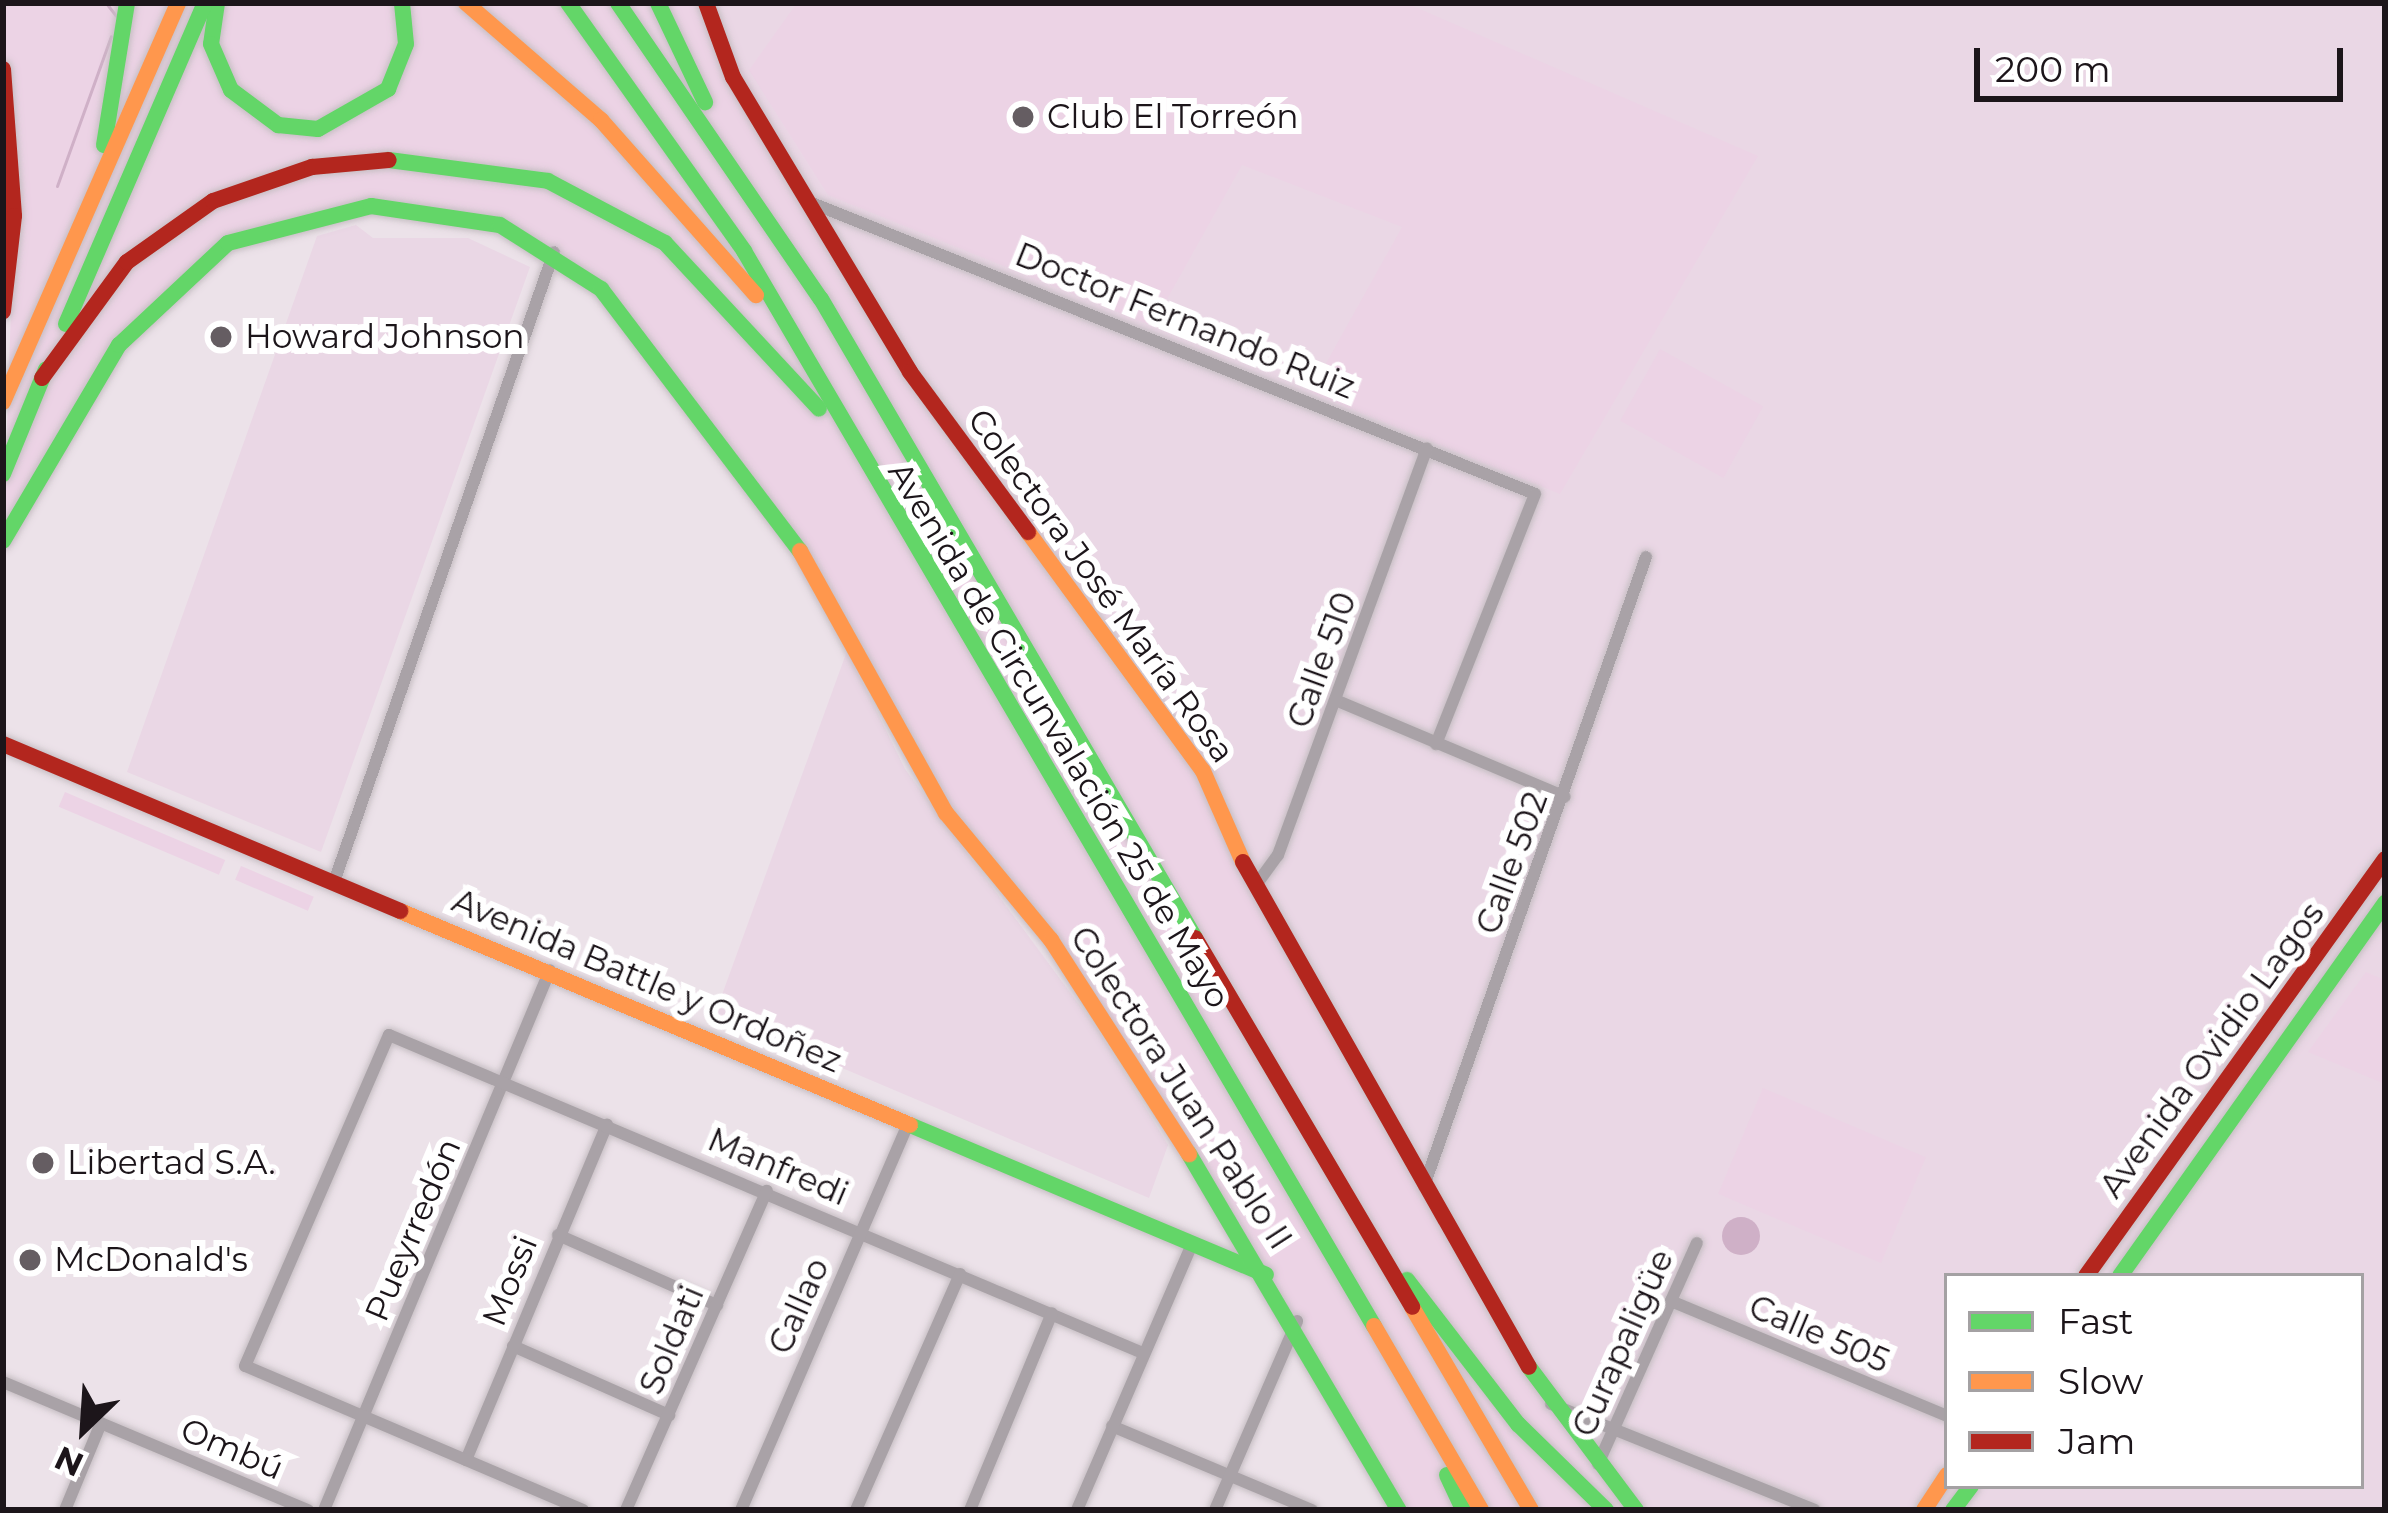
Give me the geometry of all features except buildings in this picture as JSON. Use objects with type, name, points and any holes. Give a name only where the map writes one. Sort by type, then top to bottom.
[{"type":"main road","points":[[76,231],[116,96],[127,3]]},
{"type":"main road","points":[[3,401],[178,3]]},
{"type":"main road","points":[[3,474],[205,3]]},
{"type":"main road","points":[[217,3],[211,44],[230,89],[278,125],[318,129],[354,118],[388,89],[406,44],[402,3]]},
{"type":"main road","points":[[466,3],[601,119],[783,328]]},
{"type":"main road","name":"Avenida de Circunvalación 25 de Mayo","points":[[568,3],[706,191],[849,443],[1481,1510]]},
{"type":"main road","name":"Avenida de Circunvalación 25 de Mayo","points":[[618,3],[737,167],[1531,1510]]},
{"type":"main road","points":[[658,3],[737,167]]},
{"type":"main road","name":"Colectora José María Rosa","points":[[706,3],[733,76],[910,372],[1203,771],[1256,884],[1551,1404],[1636,1510]]},
{"type":"main road","points":[[3,69],[14,216],[3,310]]},
{"type":"main road","points":[[42,378],[128,262],[213,201],[312,166],[425,157],[548,181],[665,243],[849,443]]},
{"type":"main road","name":"Colectora Juan Pablo II","points":[[3,541],[119,345],[228,243],[371,206],[500,225],[554,252],[602,289],[830,590],[946,813],[1051,940],[1298,1321],[1399,1510]]},
{"type":"main road","name":"Avenida Battle y Ordoñez","points":[[3,744],[550,970],[1267,1276]]},
{"type":"main road","name":"Avenida Ovidio Lagos","points":[[2088,1273],[2385,859]]},
{"type":"main road","name":"Avenida Ovidio Lagos","points":[[2122,1273],[2385,903]]},
{"type":"main road","points":[[1379,1249],[1518,1424],[1606,1510]]},
{"type":"main road","points":[[1395,1359],[1463,1510]]},
{"type":"main road","points":[[1924,1510],[1944,1480]]},
{"type":"street","name":"Doctor Fernando Ruiz","points":[[812,203],[1535,494],[1436,744]]},
{"type":"street","points":[[334,882],[554,252]]},
{"type":"street","name":"Calle 510","points":[[1256,884],[1338,700],[1427,448]]},
{"type":"street","name":"Calle 502","points":[[1424,1186],[1646,557]]},
{"type":"street","points":[[1338,700],[1564,797]]},
{"type":"street","name":"Pueyrredón","points":[[324,1510],[550,970]]},
{"type":"street","name":"Manfredi","points":[[364,1416],[245,1366],[389,1036],[1144,1353]]},
{"type":"street","name":"Mossi","points":[[466,1460],[607,1124]]},
{"type":"street","name":"Callao","points":[[741,1510],[908,1124]]},
{"type":"street","name":"Soldati","points":[[626,1510],[766,1191]]},
{"type":"street","points":[[558,1235],[716,1305]]},
{"type":"street","name":"Curapaligüe","points":[[1598,1464],[1697,1243]]},
{"type":"street","points":[[1077,1510],[1191,1246]]},
{"type":"street","points":[[856,1510],[960,1274]]},
{"type":"street","name":"Calle 505","points":[[1671,1301],[1944,1415]]},
{"type":"street","points":[[970,1510],[1052,1313]]},
{"type":"street","points":[[1215,1510],[1298,1321]]},
{"type":"street","points":[[514,1346],[670,1415]]},
{"type":"street","name":"Ombú","points":[[3,1382],[308,1510]]},
{"type":"street","points":[[1551,1404],[1617,1425],[1816,1510]]},
{"type":"street","points":[[364,1416],[583,1510]]},
{"type":"street","points":[[64,1510],[101,1423]]},
{"type":"street","points":[[1112,1426],[1312,1510]]},
{"type":"shaded area","points":[[3,3],[706,3],[910,372],[1203,771],[1273,928],[1551,1404],[1636,1510],[1399,1510],[1354,1417],[1051,940],[946,813],[830,590],[602,289],[499,225],[371,206],[266,227],[152,306],[3,541],[13,250]]},
{"type":"shaded area","points":[[706,3],[2385,3],[2385,1510],[1636,1510],[1551,1404],[733,77]]},
{"type":"shaded area","points":[[797,3],[1406,3],[1758,156],[1560,494],[1310,392],[1402,227],[1242,165],[1152,326],[828,195],[749,70]]},
{"type":"shaded area","points":[[356,225],[373,238],[468,238],[530,267],[321,852],[127,772],[317,236]]},
{"type":"shaded area","points":[[1660,349],[1763,406],[1723,478],[1620,421]]},
{"type":"shaded area","points":[[847,651],[905,769],[1100,1033],[1168,1145],[1149,1198],[715,1014]]},
{"type":"shaded area","points":[[65,792],[225,860],[219,875],[59,807]]},
{"type":"shaded area","points":[[241,866],[314,897],[308,911],[235,880]]},
{"type":"shaded area","points":[[2366,972],[2385,980],[2385,1084],[2308,1052]]},
{"type":"shaded area","points":[[1763,1088],[1926,1157],[1881,1263],[1718,1194]]},
{"type":"shaded area","points":[[1741,1217],[1754,1223],[1760,1236],[1754,1249],[1741,1255],[1728,1249],[1722,1236],[1728,1223]]},
{"type":"waterway","points":[[106,3],[116,16]]},
{"type":"waterway","points":[[57,186],[111,36]]},
{"type":"traffic: fast","points":[[104,145],[127,3]]},
{"type":"traffic: fast","points":[[66,324],[205,3]]},
{"type":"traffic: fast","points":[[217,3],[211,44],[231,90],[278,125],[318,129],[388,89],[406,44],[402,3]]},
{"type":"traffic: fast","points":[[568,3],[744,251],[1374,1326]]},
{"type":"traffic: fast","points":[[618,3],[821,299],[1195,938]]},
{"type":"traffic: fast","points":[[658,3],[705,102]]},
{"type":"traffic: fast","points":[[389,160],[548,181],[665,243],[819,409]]},
{"type":"traffic: fast","points":[[3,541],[119,345],[228,243],[371,206],[500,225],[601,289],[800,551]]},
{"type":"traffic: fast","points":[[3,474],[46,369]]},
{"type":"traffic: fast","points":[[2122,1273],[2385,903]]},
{"type":"traffic: fast","points":[[910,1125],[1266,1275]]},
{"type":"traffic: fast","points":[[1189,1154],[1399,1510]]},
{"type":"traffic: fast","points":[[1407,1280],[1518,1424],[1606,1510]]},
{"type":"traffic: fast","points":[[1529,1367],[1636,1510]]},
{"type":"traffic: fast","points":[[1447,1475],[1463,1510]]},
{"type":"traffic: fast","points":[[1953,1510],[1969,1489]]},
{"type":"traffic: slow","points":[[3,402],[178,3]]},
{"type":"traffic: slow","points":[[466,3],[601,120],[756,295]]},
{"type":"traffic: slow","points":[[1028,532],[1203,771],[1243,862]]},
{"type":"traffic: slow","points":[[800,551],[946,813],[1051,940],[1189,1154]]},
{"type":"traffic: slow","points":[[400,911],[910,1125]]},
{"type":"traffic: slow","points":[[1412,1307],[1531,1510]]},
{"type":"traffic: slow","points":[[1374,1326],[1481,1510]]},
{"type":"traffic: slow","points":[[1924,1510],[1944,1480]]},
{"type":"traffic: jam","points":[[706,3],[733,77],[910,372],[1028,532]]},
{"type":"traffic: jam","points":[[3,69],[14,216],[3,311]]},
{"type":"traffic: jam","points":[[42,378],[127,262],[213,201],[312,167],[389,160]]},
{"type":"traffic: jam","points":[[3,744],[400,911]]},
{"type":"traffic: jam","points":[[2088,1273],[2385,859]]},
{"type":"traffic: jam","points":[[1243,862],[1529,1367]]},
{"type":"traffic: jam","points":[[1195,938],[1412,1307]]},
{"type":"place","name":"Club El Torreón","points":[[1023,117]]},
{"type":"place","name":"Howard Johnson","points":[[221,337]]},
{"type":"place","name":"Libertad S.A.","points":[[43,1163]]},
{"type":"place","name":"McDonald's","points":[[30,1260]]}]
